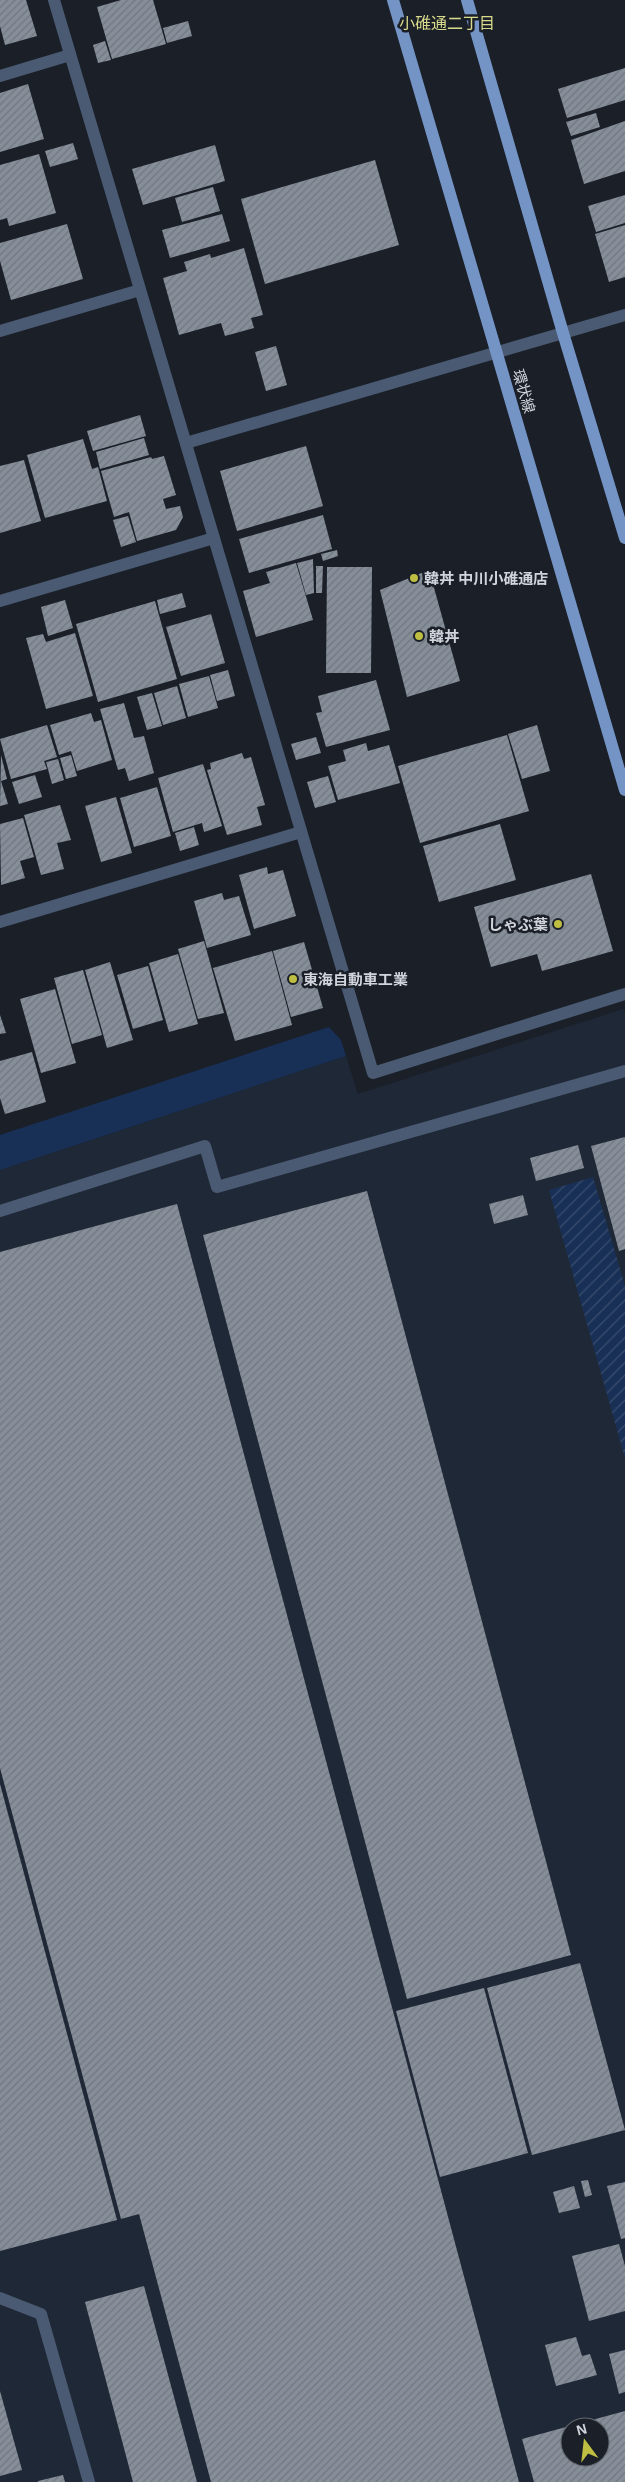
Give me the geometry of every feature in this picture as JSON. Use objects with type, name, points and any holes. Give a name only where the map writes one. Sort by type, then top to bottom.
[{"type":"main road","name":"環状線","points":[[393,0],[625,790]]},
{"type":"main road","points":[[468,0],[563,333],[625,538]]},
{"type":"street","points":[[54,0],[373,1074],[625,994]]},
{"type":"street","points":[[0,76],[70,55]]},
{"type":"street","points":[[0,331],[140,290]]},
{"type":"street","points":[[186,443],[625,314]]},
{"type":"street","points":[[0,601],[214,538]]},
{"type":"street","points":[[0,922],[301,832]]},
{"type":"street","points":[[0,1211],[204,1146],[217,1187],[625,1071]]},
{"type":"street","points":[[0,2298],[41,2314],[89,2482]]},
{"type":"shaded area","points":[[623,1009],[625,1012],[625,2482],[0,2482],[0,1170],[346,1056],[358,1094]]},
{"type":"shaded area","points":[[329,1027],[341,1040],[346,1056],[0,1170],[0,1135]]},
{"type":"shaded area","points":[[593,1177],[625,1286],[625,1458],[549,1190]]},
{"type":"building","points":[[0,0],[26,0],[37,36],[5,45],[0,26]]},
{"type":"building","points":[[121,0],[153,0],[166,44],[112,59],[97,7]]},
{"type":"building","points":[[188,21],[192,36],[167,43],[163,28]]},
{"type":"building","points":[[105,41],[111,60],[98,63],[93,45]]},
{"type":"building","points":[[625,68],[625,100],[567,118],[558,89]]},
{"type":"building","points":[[28,84],[44,139],[0,152],[0,93]]},
{"type":"building","points":[[596,113],[600,127],[571,136],[566,122]]},
{"type":"building","points":[[625,121],[625,171],[584,184],[571,140]]},
{"type":"building","points":[[73,143],[78,159],[50,167],[45,151]]},
{"type":"building","points":[[215,145],[225,181],[143,205],[132,169]]},
{"type":"building","points":[[39,154],[56,213],[9,226],[7,218],[0,220],[0,165]]},
{"type":"building","points":[[375,160],[399,245],[265,284],[241,199]]},
{"type":"building","points":[[213,187],[220,211],[182,222],[175,198]]},
{"type":"building","points":[[625,195],[625,223],[596,232],[588,206]]},
{"type":"building","points":[[222,214],[230,241],[170,258],[162,230]]},
{"type":"building","points":[[67,224],[83,279],[11,300],[0,261],[0,243]]},
{"type":"building","points":[[625,225],[625,277],[609,282],[595,234]]},
{"type":"building","points":[[244,248],[263,315],[251,318],[254,328],[225,336],[221,323],[179,335],[163,278],[187,271],[184,262],[210,254],[211,258]]},
{"type":"building","points":[[276,346],[287,385],[266,391],[255,352]]},
{"type":"building","points":[[140,415],[146,436],[93,451],[87,431]]},
{"type":"building","points":[[144,438],[149,455],[100,469],[96,452]]},
{"type":"building","points":[[83,439],[92,469],[98,467],[107,501],[45,518],[27,455]]},
{"type":"building","points":[[306,446],[323,506],[237,531],[220,471]]},
{"type":"building","points":[[164,456],[176,495],[163,499],[166,509],[180,506],[183,517],[176,530],[137,541],[129,512],[114,517],[101,471],[151,457],[152,459]]},
{"type":"building","points":[[24,460],[41,521],[0,533],[0,466]]},
{"type":"building","points":[[323,515],[332,549],[249,573],[239,539]]},
{"type":"building","points":[[128,516],[136,542],[121,547],[113,520]]},
{"type":"building","points":[[337,550],[338,556],[323,561],[321,554]]},
{"type":"building","points":[[313,559],[314,593],[306,595],[297,563]]},
{"type":"building","points":[[296,563],[313,620],[256,637],[243,591],[270,583],[266,572]]},
{"type":"building","points":[[316,566],[323,566],[322,593],[316,593]]},
{"type":"building","points":[[327,567],[372,567],[371,673],[326,673]]},
{"type":"building","name":"韓丼","points":[[429,570],[460,681],[407,697],[380,590]]},
{"type":"building","points":[[182,593],[186,607],[160,614],[157,600]]},
{"type":"building","points":[[65,600],[73,628],[48,636],[41,607]]},
{"type":"building","points":[[155,601],[177,679],[98,702],[76,624]]},
{"type":"building","points":[[211,614],[225,663],[181,676],[166,627]]},
{"type":"building","points":[[75,633],[93,696],[46,709],[26,638],[43,634],[46,642]]},
{"type":"building","points":[[228,670],[235,696],[217,701],[210,675]]},
{"type":"building","points":[[209,676],[218,708],[188,717],[179,684]]},
{"type":"building","points":[[376,680],[390,730],[326,747],[316,713],[322,712],[318,696]]},
{"type":"building","points":[[177,686],[186,718],[163,725],[154,693]]},
{"type":"building","points":[[152,693],[162,726],[147,730],[137,697]]},
{"type":"building","points":[[124,703],[134,738],[144,736],[154,773],[129,781],[125,768],[118,770],[100,709]]},
{"type":"building","points":[[91,713],[94,722],[101,720],[112,760],[77,771],[71,751],[59,755],[50,725]]},
{"type":"building","points":[[47,725],[57,757],[44,761],[47,769],[11,779],[0,739]]},
{"type":"building","points":[[537,725],[550,771],[522,779],[508,734]]},
{"type":"building","points":[[507,735],[529,811],[420,843],[398,766]]},
{"type":"building","points":[[316,737],[321,753],[296,760],[291,744]]},
{"type":"building","points":[[366,743],[368,751],[389,745],[400,783],[338,800],[328,766],[346,761],[343,750]]},
{"type":"building","points":[[242,753],[244,759],[251,757],[265,805],[257,807],[262,825],[227,835],[207,770],[211,769],[210,763]]},
{"type":"building","points":[[1,755],[7,779],[1,781],[8,804],[0,806]]},
{"type":"building","points":[[71,755],[77,776],[66,779],[60,758]]},
{"type":"building","points":[[58,759],[64,780],[52,784],[46,762]]},
{"type":"building","points":[[203,764],[222,826],[204,832],[202,823],[173,832],[158,778]]},
{"type":"building","points":[[35,775],[42,797],[19,804],[12,782]]},
{"type":"building","points":[[328,776],[336,802],[315,808],[307,782]]},
{"type":"building","points":[[157,787],[171,836],[134,847],[120,798]]},
{"type":"building","points":[[116,797],[132,853],[101,862],[85,806]]},
{"type":"building","points":[[60,805],[71,840],[57,843],[64,869],[41,875],[24,815]]},
{"type":"building","points":[[23,818],[34,857],[20,861],[25,878],[1,885],[0,824]]},
{"type":"building","points":[[500,824],[516,880],[439,902],[423,846]]},
{"type":"building","points":[[194,827],[199,845],[180,851],[175,833]]},
{"type":"building","points":[[267,867],[268,874],[283,870],[296,916],[254,929],[239,875]]},
{"type":"building","points":[[591,874],[613,951],[542,971],[537,954],[491,967],[474,907]]},
{"type":"building","points":[[222,893],[224,900],[239,896],[251,935],[207,948],[194,901]]},
{"type":"building","points":[[204,941],[224,1013],[198,1019],[178,949]]},
{"type":"building","points":[[304,942],[323,1008],[291,1017],[273,951]]},
{"type":"building","points":[[272,951],[292,1025],[235,1041],[213,968]]},
{"type":"building","points":[[178,954],[198,1024],[169,1032],[149,963]]},
{"type":"building","points":[[110,962],[133,1040],[107,1048],[85,970]]},
{"type":"building","points":[[148,966],[163,1020],[133,1029],[117,975]]},
{"type":"building","points":[[83,970],[102,1035],[72,1044],[54,978]]},
{"type":"building","points":[[55,989],[76,1063],[41,1073],[20,999]]},
{"type":"building","points":[[0,1015],[6,1033],[0,1034]]},
{"type":"building","points":[[32,1052],[46,1102],[5,1114],[0,1098],[0,1061]]},
{"type":"building","points":[[625,1137],[625,1249],[619,1251],[591,1146]]},
{"type":"building","points":[[578,1145],[584,1168],[536,1181],[530,1158]]},
{"type":"building","points":[[367,1191],[571,1955],[407,1999],[203,1235]]},
{"type":"building","points":[[523,1195],[528,1215],[494,1224],[489,1204]]},
{"type":"building","points":[[177,1204],[519,2482],[211,2482],[139,2214],[121,2219],[0,1768],[0,1252]]},
{"type":"building","points":[[0,1784],[117,2220],[0,2251]]},
{"type":"building","points":[[580,1963],[625,2130],[532,2155],[487,1988]]},
{"type":"building","points":[[484,1988],[528,2153],[440,2177],[396,2011]]},
{"type":"building","points":[[588,2180],[592,2195],[585,2197],[581,2181]]},
{"type":"building","points":[[625,2182],[625,2238],[621,2239],[607,2186]]},
{"type":"building","points":[[574,2186],[580,2208],[559,2213],[553,2192]]},
{"type":"building","points":[[619,2244],[625,2266],[625,2311],[589,2321],[572,2256]]},
{"type":"building","points":[[144,2286],[197,2482],[133,2482],[85,2302]]},
{"type":"building","points":[[576,2337],[582,2356],[590,2354],[597,2375],[556,2386],[545,2345]]},
{"type":"building","points":[[625,2350],[625,2392],[619,2394],[609,2354]]},
{"type":"building","points":[[0,2391],[22,2470],[0,2476]]},
{"type":"building","points":[[625,2411],[625,2482],[534,2482],[522,2439],[560,2429],[560,2467],[610,2467],[610,2417],[603,2417]]},
{"type":"building","points":[[63,2475],[65,2482],[38,2482],[38,2481]]},
{"type":"place","name":"韓丼 中川小碓通店","points":[[414,578]]},
{"type":"place","name":"韓丼","points":[[419,636]]},
{"type":"place","name":"しゃぶ葉","points":[[558,924]]},
{"type":"place","name":"東海自動車工業","points":[[293,979]]},
{"type":"district","name":"小碓通二丁目","points":[[447,23]]}]
